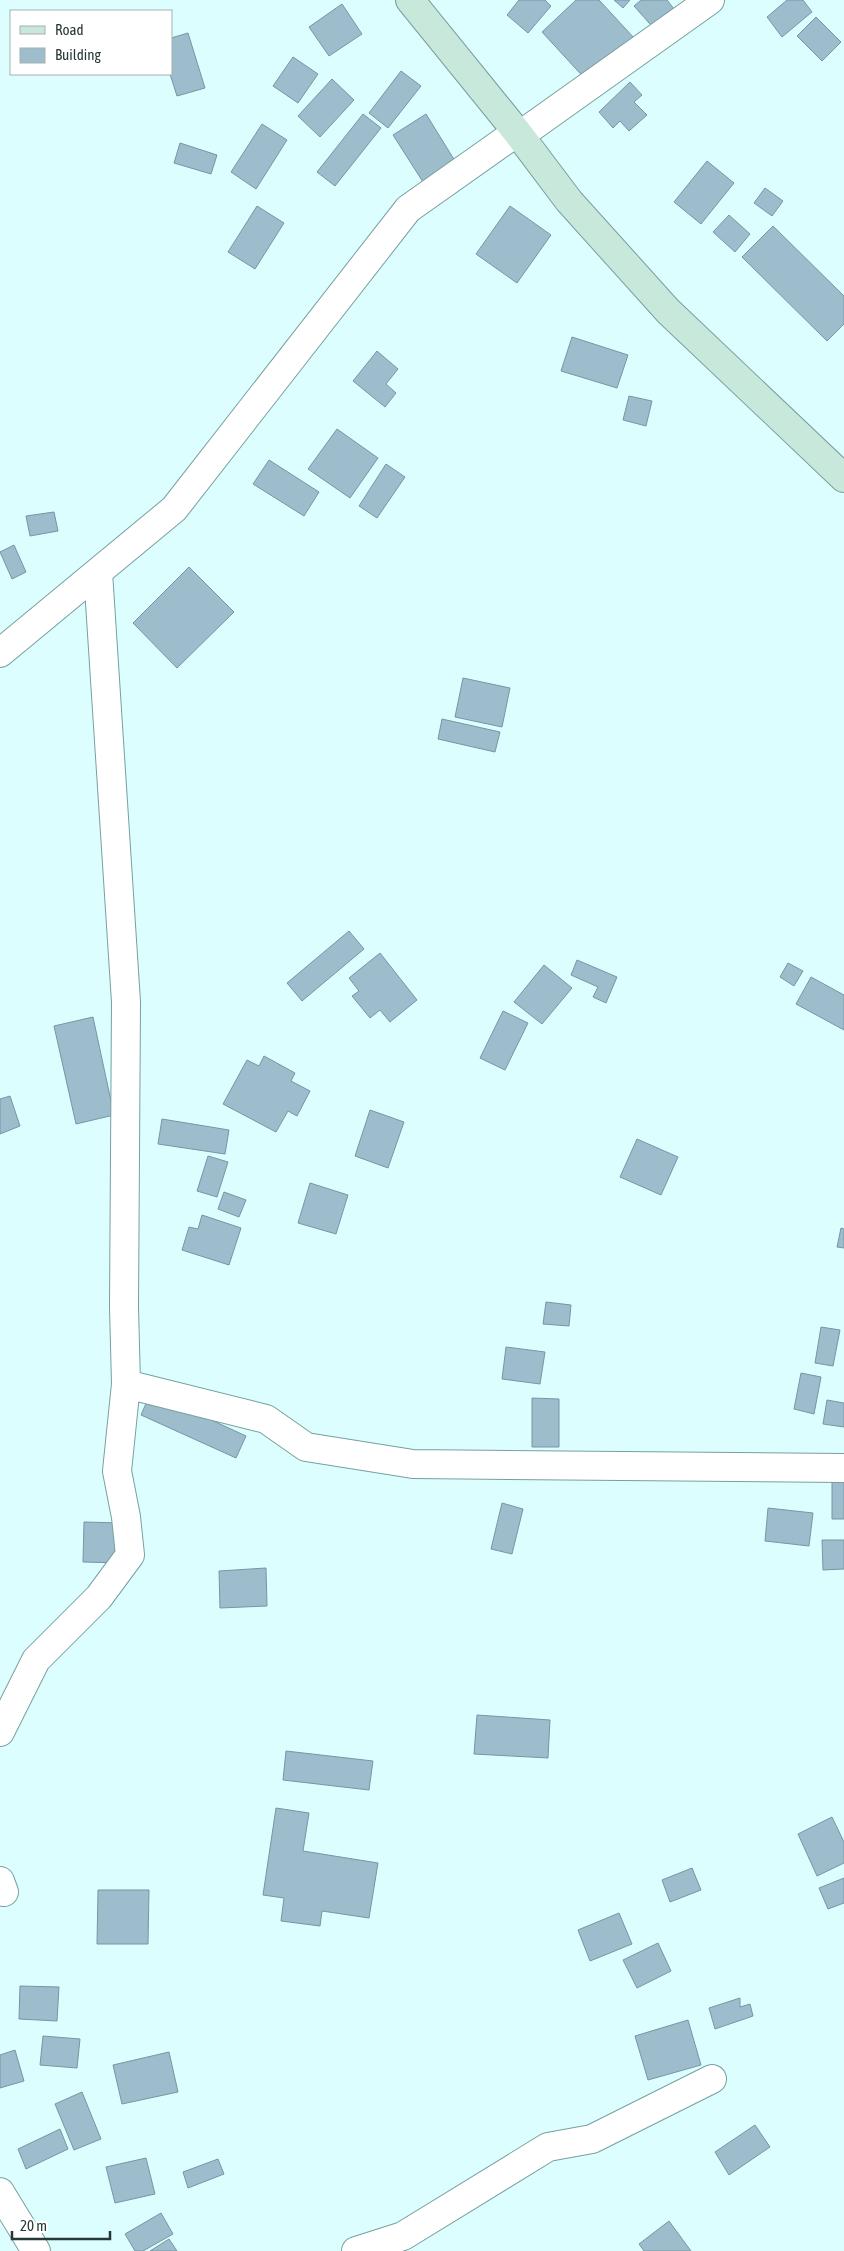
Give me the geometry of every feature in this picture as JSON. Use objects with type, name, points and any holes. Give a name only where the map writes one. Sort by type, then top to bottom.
[{"type":"street","points":[[410,0],[518,134],[569,201],[668,311],[844,478]]},
{"type":"street","points":[[0,653],[174,509],[408,209],[710,0]]},
{"type":"street","points":[[0,1732],[36,1660],[99,1597],[130,1555],[118,1471],[126,1384],[124,1307],[126,1002],[98,572]]},
{"type":"street","points":[[126,1384],[266,1419],[306,1447],[413,1464],[844,1468]]},
{"type":"street","points":[[356,2251],[403,2236],[548,2147],[592,2138],[712,2079]]},
{"type":"street","points":[[2,2201],[36,2251]]},
{"type":"building","points":[[519,0],[545,0],[551,6],[528,33],[507,15]]},
{"type":"building","points":[[576,0],[599,0],[635,39],[588,82],[542,32]]},
{"type":"building","points":[[614,0],[630,0],[623,8]]},
{"type":"building","points":[[641,0],[667,0],[678,14],[657,32],[634,6]]},
{"type":"building","points":[[787,0],[803,0],[812,12],[782,37],[767,17]]},
{"type":"building","points":[[342,4],[362,34],[329,56],[309,27]]},
{"type":"building","points":[[816,17],[841,42],[822,61],[797,36]]},
{"type":"building","points":[[188,33],[205,88],[177,96],[170,75],[172,75],[172,38]]},
{"type":"building","points":[[293,57],[318,74],[298,103],[273,86]]},
{"type":"building","points":[[401,71],[421,86],[388,128],[369,113]]},
{"type":"building","points":[[332,79],[354,100],[320,137],[298,116]]},
{"type":"building","points":[[630,82],[642,95],[634,102],[647,115],[629,131],[620,121],[613,128],[599,112]]},
{"type":"building","points":[[363,114],[381,128],[335,186],[317,172]]},
{"type":"building","points":[[426,114],[455,161],[423,182],[393,135]]},
{"type":"building","points":[[262,124],[287,140],[256,189],[231,172]]},
{"type":"building","points":[[180,143],[217,155],[211,174],[174,163]]},
{"type":"building","points":[[707,161],[734,183],[701,224],[674,202]]},
{"type":"building","points":[[765,188],[783,201],[772,216],[754,203]]},
{"type":"building","points":[[257,206],[284,223],[255,269],[228,252]]},
{"type":"building","points":[[510,206],[551,235],[517,283],[476,254]]},
{"type":"building","points":[[729,215],[750,234],[735,252],[713,232]]},
{"type":"building","points":[[773,226],[844,296],[844,324],[827,341],[742,257]]},
{"type":"building","points":[[572,337],[628,355],[617,388],[561,371]]},
{"type":"building","points":[[377,351],[398,369],[386,384],[396,393],[385,407],[353,381]]},
{"type":"building","points":[[629,396],[652,401],[646,426],[623,420]]},
{"type":"building","points":[[337,429],[378,458],[350,498],[308,469]]},
{"type":"building","points":[[269,460],[319,492],[304,516],[253,484]]},
{"type":"building","points":[[386,464],[405,477],[377,518],[359,506]]},
{"type":"building","points":[[54,512],[58,531],[30,536],[26,516]]},
{"type":"building","points":[[14,545],[26,572],[12,579],[0,552]]},
{"type":"building","points":[[189,567],[234,612],[177,668],[133,623]]},
{"type":"building","points":[[463,678],[510,688],[502,727],[455,717]]},
{"type":"building","points":[[442,719],[500,732],[495,752],[438,739]]},
{"type":"building","points":[[349,931],[364,949],[302,1001],[287,983]]},
{"type":"building","points":[[380,953],[417,1000],[390,1022],[380,1010],[370,1018],[352,996],[359,991],[349,978]]},
{"type":"building","points":[[577,960],[617,977],[606,1003],[593,997],[598,987],[571,975]]},
{"type":"building","points":[[788,963],[803,971],[794,986],[780,977]]},
{"type":"building","points":[[544,965],[572,988],[542,1024],[514,1002]]},
{"type":"building","points":[[811,977],[844,995],[844,1030],[796,1004]]},
{"type":"building","points":[[503,1011],[528,1023],[505,1070],[480,1058]]},
{"type":"building","points":[[93,1017],[114,1115],[76,1124],[54,1026]]},
{"type":"building","points":[[264,1056],[295,1073],[291,1081],[310,1091],[297,1116],[288,1111],[276,1132],[223,1104],[247,1060],[259,1066]]},
{"type":"building","points":[[10,1096],[20,1126],[0,1134],[0,1099]]},
{"type":"building","points":[[370,1110],[404,1122],[388,1168],[355,1156]]},
{"type":"building","points":[[162,1119],[229,1130],[225,1154],[158,1144]]},
{"type":"building","points":[[637,1139],[678,1157],[661,1195],[620,1177]]},
{"type":"building","points":[[208,1156],[228,1162],[217,1197],[197,1191]]},
{"type":"building","points":[[310,1183],[348,1195],[336,1234],[298,1223]]},
{"type":"building","points":[[224,1192],[246,1200],[239,1217],[218,1209]]},
{"type":"building","points":[[202,1215],[241,1228],[229,1265],[182,1250],[189,1227],[198,1229]]},
{"type":"building","points":[[841,1228],[844,1229],[844,1248],[837,1247]]},
{"type":"building","points":[[546,1302],[571,1305],[569,1326],[543,1324]]},
{"type":"building","points":[[821,1327],[840,1330],[833,1366],[815,1363]]},
{"type":"building","points":[[506,1347],[545,1352],[540,1384],[502,1379]]},
{"type":"building","points":[[801,1373],[821,1377],[814,1414],[794,1409]]},
{"type":"building","points":[[151,1392],[246,1436],[236,1458],[141,1415]]},
{"type":"building","points":[[532,1398],[559,1399],[559,1447],[532,1447]]},
{"type":"building","points":[[827,1400],[844,1403],[844,1427],[823,1424]]},
{"type":"building","points":[[832,1480],[844,1480],[844,1519],[832,1519]]},
{"type":"building","points":[[502,1503],[523,1509],[512,1554],[491,1549]]},
{"type":"building","points":[[768,1508],[813,1513],[809,1546],[765,1541]]},
{"type":"building","points":[[84,1522],[122,1523],[121,1563],[83,1562]]},
{"type":"building","points":[[822,1540],[844,1540],[844,1569],[823,1570]]},
{"type":"building","points":[[266,1568],[267,1606],[220,1608],[219,1571]]},
{"type":"building","points":[[477,1715],[550,1720],[548,1758],[474,1754]]},
{"type":"building","points":[[286,1751],[373,1761],[369,1790],[283,1780]]},
{"type":"building","points":[[276,1808],[309,1813],[303,1851],[378,1863],[369,1918],[322,1911],[320,1926],[281,1921],[284,1898],[263,1895]]},
{"type":"building","points":[[832,1817],[844,1842],[844,1863],[817,1876],[798,1834]]},
{"type":"building","points":[[692,1868],[701,1890],[670,1902],[662,1880]]},
{"type":"building","points":[[844,1878],[844,1903],[828,1909],[819,1888]]},
{"type":"building","points":[[98,1890],[149,1890],[148,1944],[97,1944]]},
{"type":"building","points":[[619,1913],[632,1944],[590,1961],[578,1930]]},
{"type":"building","points":[[658,1943],[671,1971],[637,1988],[623,1960]]},
{"type":"building","points":[[20,1986],[59,1987],[57,2021],[19,2019]]},
{"type":"building","points":[[740,1998],[740,2007],[750,2004],[753,2016],[715,2029],[709,2008]]},
{"type":"building","points":[[688,2020],[701,2065],[648,2080],[635,2036]]},
{"type":"building","points":[[43,2036],[80,2039],[77,2068],[40,2065]]},
{"type":"building","points":[[15,2050],[24,2081],[0,2088],[0,2055]]},
{"type":"building","points":[[169,2052],[178,2092],[122,2104],[113,2065]]},
{"type":"building","points":[[82,2092],[101,2139],[74,2150],[55,2104]]},
{"type":"building","points":[[755,2125],[770,2147],[729,2175],[715,2152]]},
{"type":"building","points":[[60,2129],[68,2149],[26,2169],[18,2149]]},
{"type":"building","points":[[146,2158],[155,2194],[115,2203],[106,2167]]},
{"type":"building","points":[[218,2159],[224,2174],[188,2188],[183,2172]]},
{"type":"building","points":[[161,2213],[173,2234],[143,2251],[135,2251],[125,2234]]},
{"type":"building","points":[[669,2221],[691,2251],[644,2251],[639,2244]]},
{"type":"building","points":[[169,2239],[177,2251],[150,2251]]}]
